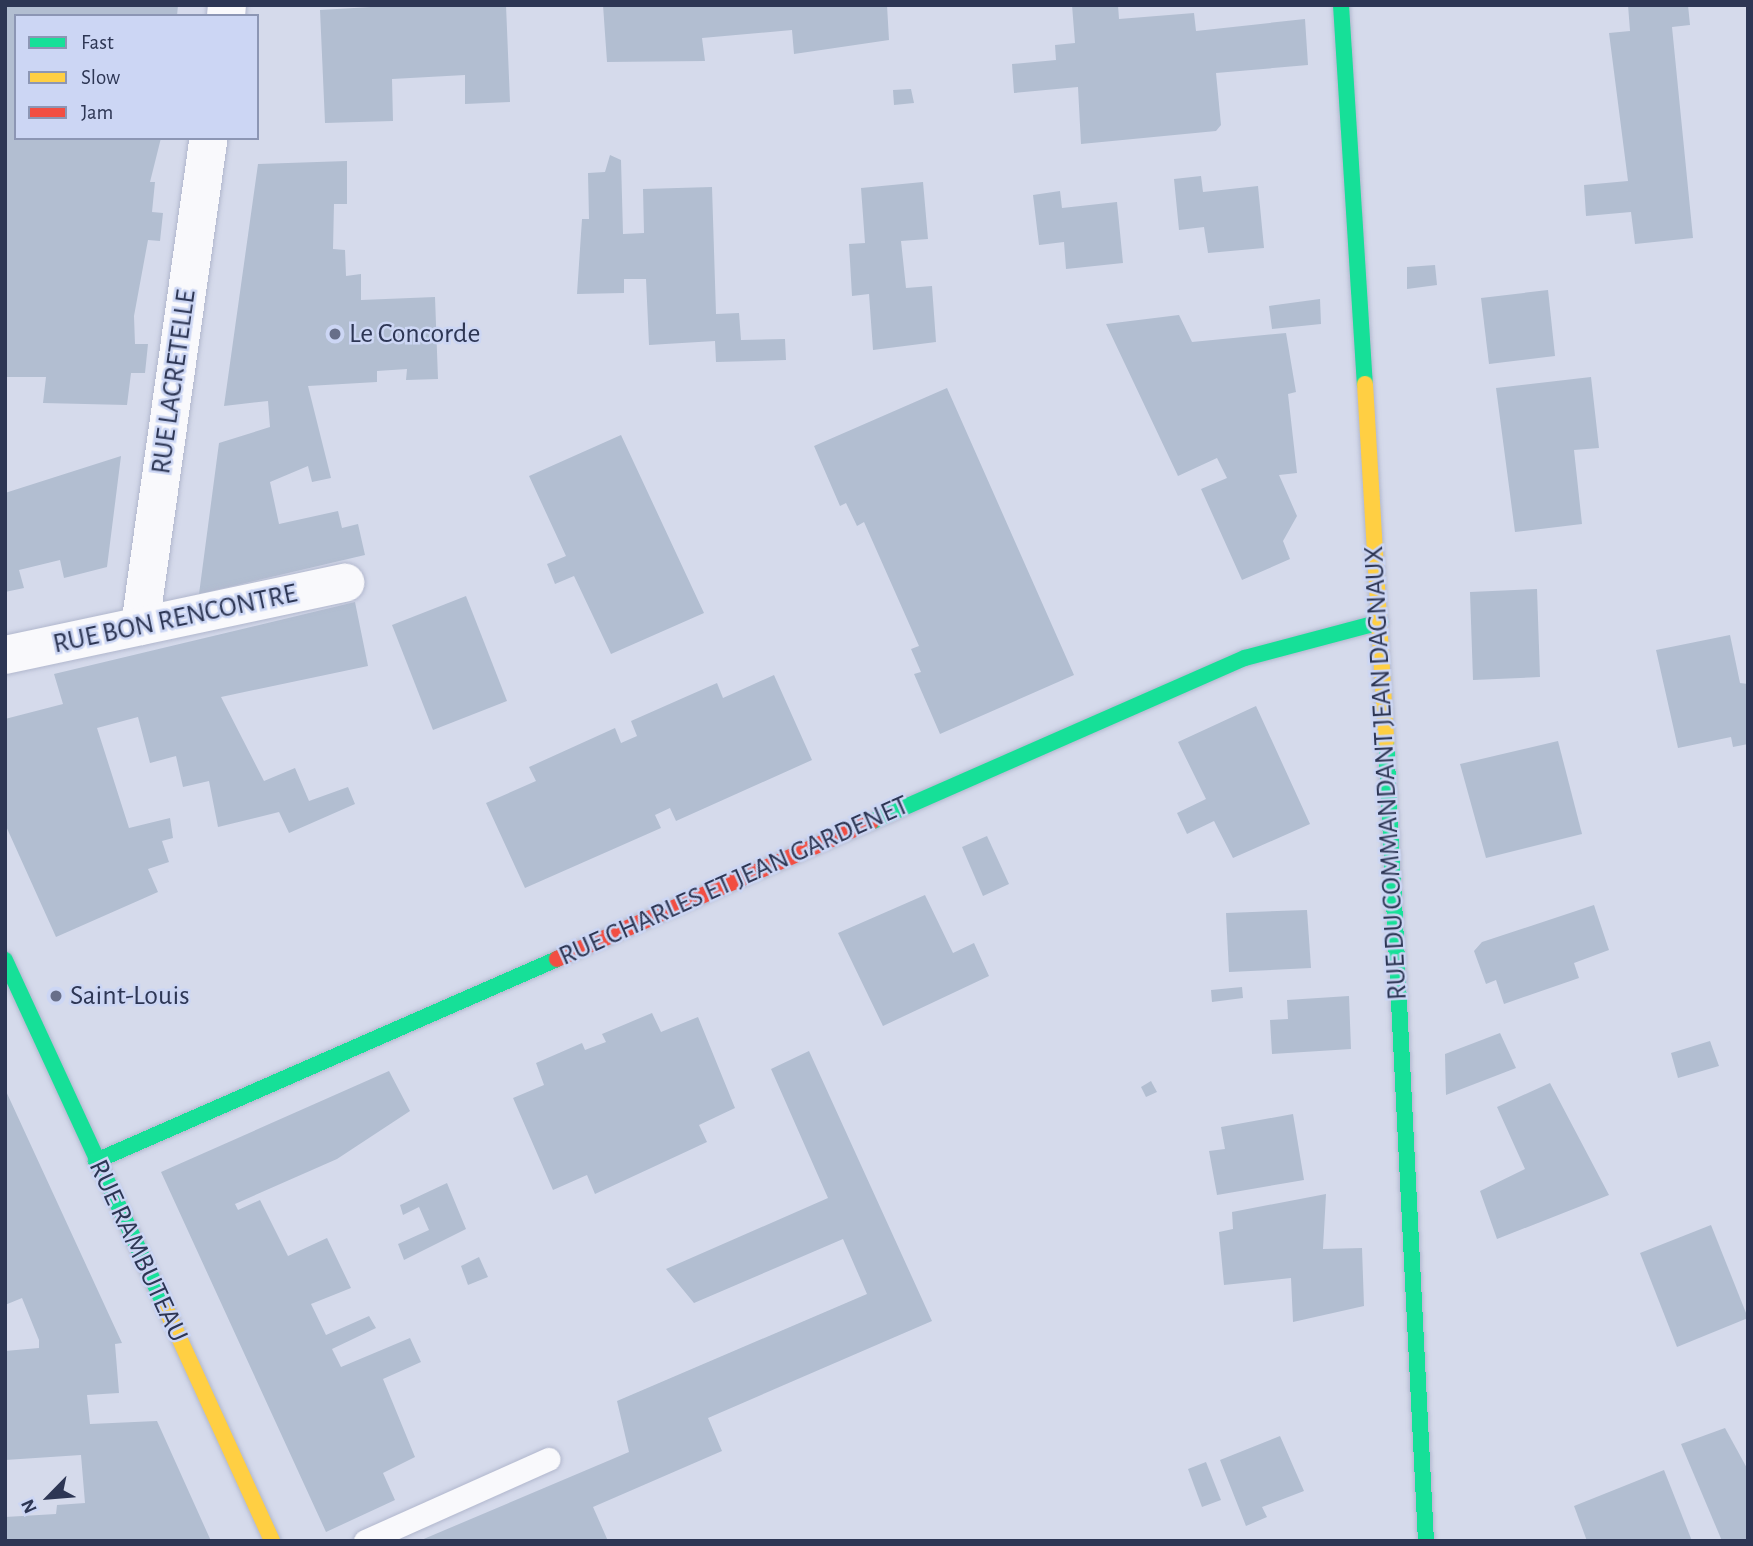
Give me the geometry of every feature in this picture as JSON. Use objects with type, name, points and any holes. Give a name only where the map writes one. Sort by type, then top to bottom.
[{"type":"street","name":"RUE DU COMMANDANT JEAN DAGNAUX","points":[[1341,5],[1380,622],[1426,1541]]},
{"type":"street","name":"RUE LACRETELLE","points":[[140,626],[209,140]]},
{"type":"street","name":"RUE BON RENCONTRE","points":[[5,656],[345,583]]},
{"type":"street","name":"RUE CHARLES ET JEAN GARDENET","points":[[96,1161],[1245,658],[1380,622]]},
{"type":"street","name":"RUE RAMBUTEAU","points":[[5,960],[272,1541]]},
{"type":"lane","points":[[365,1541],[548,1460]]},
{"type":"building","points":[[5,5],[178,5],[177,14],[14,14],[14,140],[160,140],[150,182],[155,182],[152,212],[163,213],[160,241],[148,240],[134,316],[135,344],[148,344],[145,373],[131,373],[127,405],[43,403],[46,377],[5,377]]},
{"type":"building","points":[[405,5],[506,5],[510,102],[465,104],[465,75],[392,79],[393,121],[325,123],[320,10]]},
{"type":"building","points":[[603,5],[887,5],[889,40],[794,54],[792,30],[702,38],[705,61],[607,62]]},
{"type":"building","points":[[1072,5],[1118,5],[1119,19],[1194,13],[1196,31],[1305,19],[1308,65],[1216,73],[1221,125],[1216,131],[1081,144],[1078,87],[1014,93],[1012,64],[1056,60],[1055,45],[1075,43]]},
{"type":"building","points":[[1628,5],[1688,5],[1690,25],[1672,27],[1693,238],[1635,244],[1631,212],[1586,216],[1584,185],[1628,181],[1609,33],[1630,31]]},
{"type":"building","points":[[911,89],[914,103],[894,105],[893,90]]},
{"type":"building","points":[[610,155],[621,160],[623,234],[644,233],[643,189],[712,187],[716,314],[739,313],[741,340],[785,339],[786,360],[716,362],[715,341],[649,345],[646,279],[624,279],[624,293],[577,294],[582,219],[589,219],[588,173],[605,172]]},
{"type":"building","points":[[347,161],[347,204],[334,204],[333,249],[345,250],[346,276],[361,274],[361,300],[435,297],[438,379],[406,380],[407,369],[377,371],[377,382],[308,386],[331,478],[312,482],[308,466],[270,482],[279,524],[338,511],[342,528],[358,524],[365,555],[199,594],[219,443],[270,427],[268,401],[224,406],[258,164]]},
{"type":"building","points":[[1201,176],[1203,192],[1258,186],[1264,248],[1208,253],[1204,227],[1179,230],[1174,179]]},
{"type":"building","points":[[923,182],[928,239],[901,241],[906,288],[932,286],[936,342],[873,350],[869,294],[852,296],[849,244],[865,243],[861,188]]},
{"type":"building","points":[[1060,191],[1062,208],[1117,202],[1123,263],[1066,269],[1064,242],[1039,245],[1033,195]]},
{"type":"building","points":[[1435,265],[1437,285],[1407,289],[1407,267]]},
{"type":"building","points":[[1548,290],[1555,356],[1489,364],[1481,298]]},
{"type":"building","points":[[1320,299],[1321,324],[1272,329],[1269,306]]},
{"type":"building","points":[[1179,315],[1192,342],[1286,333],[1296,392],[1288,394],[1297,473],[1279,475],[1297,516],[1283,541],[1290,559],[1242,580],[1201,489],[1227,478],[1217,458],[1178,476],[1106,324]]},
{"type":"building","points":[[1591,377],[1599,448],[1574,450],[1582,524],[1515,532],[1496,388]]},
{"type":"building","points":[[947,388],[1074,675],[940,734],[914,674],[921,672],[911,649],[919,646],[864,522],[857,526],[846,503],[840,506],[814,446]]},
{"type":"building","points":[[621,435],[704,613],[611,654],[574,576],[555,584],[547,564],[566,556],[529,476]]},
{"type":"building","points":[[121,456],[107,567],[64,578],[60,560],[19,570],[24,588],[5,592],[5,493]]},
{"type":"building","points":[[1537,589],[1540,677],[1473,680],[1470,592]]},
{"type":"building","points":[[466,596],[507,701],[433,730],[392,625]]},
{"type":"building","points":[[355,602],[368,666],[221,697],[264,781],[295,768],[309,801],[348,787],[355,804],[289,833],[279,812],[218,827],[209,781],[183,787],[176,756],[150,763],[138,717],[97,728],[129,828],[170,818],[173,838],[162,841],[169,862],[148,869],[158,892],[56,937],[5,824],[5,719],[63,704],[54,674]]},
{"type":"building","points":[[1730,635],[1740,683],[1748,684],[1748,744],[1733,747],[1731,737],[1678,748],[1656,650]]},
{"type":"building","points":[[774,675],[812,760],[676,821],[670,808],[655,815],[661,828],[525,888],[486,803],[536,781],[529,767],[615,728],[621,743],[637,736],[631,721],[717,683],[723,698]]},
{"type":"building","points":[[1256,706],[1310,824],[1233,858],[1214,821],[1187,834],[1177,813],[1206,799],[1178,742]]},
{"type":"building","points":[[1558,741],[1582,834],[1486,858],[1460,764]]},
{"type":"building","points":[[987,836],[1009,884],[983,896],[962,847]]},
{"type":"building","points":[[925,895],[953,953],[974,943],[989,976],[883,1026],[838,933]]},
{"type":"building","points":[[1594,905],[1609,950],[1574,963],[1579,978],[1504,1004],[1496,980],[1486,984],[1474,951],[1482,942]]},
{"type":"building","points":[[1307,910],[1311,968],[1229,972],[1226,913]]},
{"type":"building","points":[[1242,987],[1243,998],[1212,1002],[1211,990]]},
{"type":"building","points":[[1349,996],[1351,1049],[1272,1054],[1270,1020],[1288,1019],[1287,1000]]},
{"type":"building","points":[[652,1013],[661,1032],[698,1017],[735,1108],[699,1125],[707,1142],[595,1194],[587,1175],[553,1190],[513,1098],[544,1085],[536,1063],[582,1043],[585,1050],[606,1042],[602,1034]]},
{"type":"building","points":[[1500,1033],[1516,1068],[1446,1095],[1445,1054]]},
{"type":"building","points":[[1710,1041],[1719,1066],[1678,1078],[1671,1053]]},
{"type":"building","points":[[809,1051],[932,1321],[708,1418],[722,1451],[593,1507],[608,1541],[419,1541],[629,1452],[617,1401],[867,1294],[843,1239],[694,1303],[666,1269],[828,1198],[771,1069]]},
{"type":"building","points":[[389,1071],[410,1111],[337,1159],[235,1204],[238,1210],[260,1200],[288,1256],[327,1238],[351,1288],[311,1304],[326,1335],[369,1316],[376,1328],[332,1349],[341,1367],[410,1338],[421,1362],[383,1379],[415,1457],[383,1473],[395,1500],[326,1532],[161,1172]]},
{"type":"building","points":[[1151,1081],[1157,1092],[1146,1097],[1141,1087]]},
{"type":"building","points":[[1550,1083],[1609,1195],[1497,1239],[1480,1191],[1525,1169],[1497,1107]]},
{"type":"building","points":[[5,1089],[122,1343],[115,1344],[119,1393],[87,1395],[90,1424],[157,1421],[211,1541],[5,1541],[5,1517],[56,1514],[57,1505],[85,1503],[81,1455],[5,1460],[5,1351],[39,1348],[39,1340],[22,1298],[5,1305]]},
{"type":"building","points":[[1293,1114],[1304,1180],[1217,1195],[1209,1151],[1225,1149],[1221,1127]]},
{"type":"building","points":[[447,1183],[466,1229],[404,1260],[398,1244],[429,1230],[419,1207],[403,1215],[400,1205]]},
{"type":"building","points":[[1326,1194],[1323,1249],[1362,1248],[1364,1306],[1293,1322],[1291,1278],[1224,1285],[1219,1232],[1233,1229],[1232,1212]]},
{"type":"building","points":[[1711,1225],[1748,1318],[1677,1347],[1640,1253]]},
{"type":"building","points":[[479,1257],[488,1277],[468,1285],[461,1266]]},
{"type":"building","points":[[1725,1428],[1748,1470],[1748,1541],[1722,1541],[1681,1444]]},
{"type":"building","points":[[1280,1436],[1304,1491],[1262,1507],[1267,1517],[1246,1526],[1220,1460]]},
{"type":"building","points":[[1206,1462],[1221,1500],[1202,1507],[1188,1469]]},
{"type":"building","points":[[1664,1470],[1692,1541],[1587,1541],[1574,1506]]},
{"type":"traffic: fast","points":[[1341,5],[1365,384]]},
{"type":"traffic: fast","points":[[871,822],[1245,658],[1380,622]]},
{"type":"traffic: fast","points":[[1386,741],[1426,1541]]},
{"type":"traffic: fast","points":[[96,1161],[557,959]]},
{"type":"traffic: fast","points":[[5,960],[165,1307]]},
{"type":"traffic: slow","points":[[1365,384],[1386,741]]},
{"type":"traffic: slow","points":[[165,1307],[272,1541]]},
{"type":"traffic: jam","points":[[557,959],[871,822]]},
{"type":"place","name":"Le Concorde","points":[[335,334]]},
{"type":"place","name":"Saint-Louis","points":[[56,996]]}]
